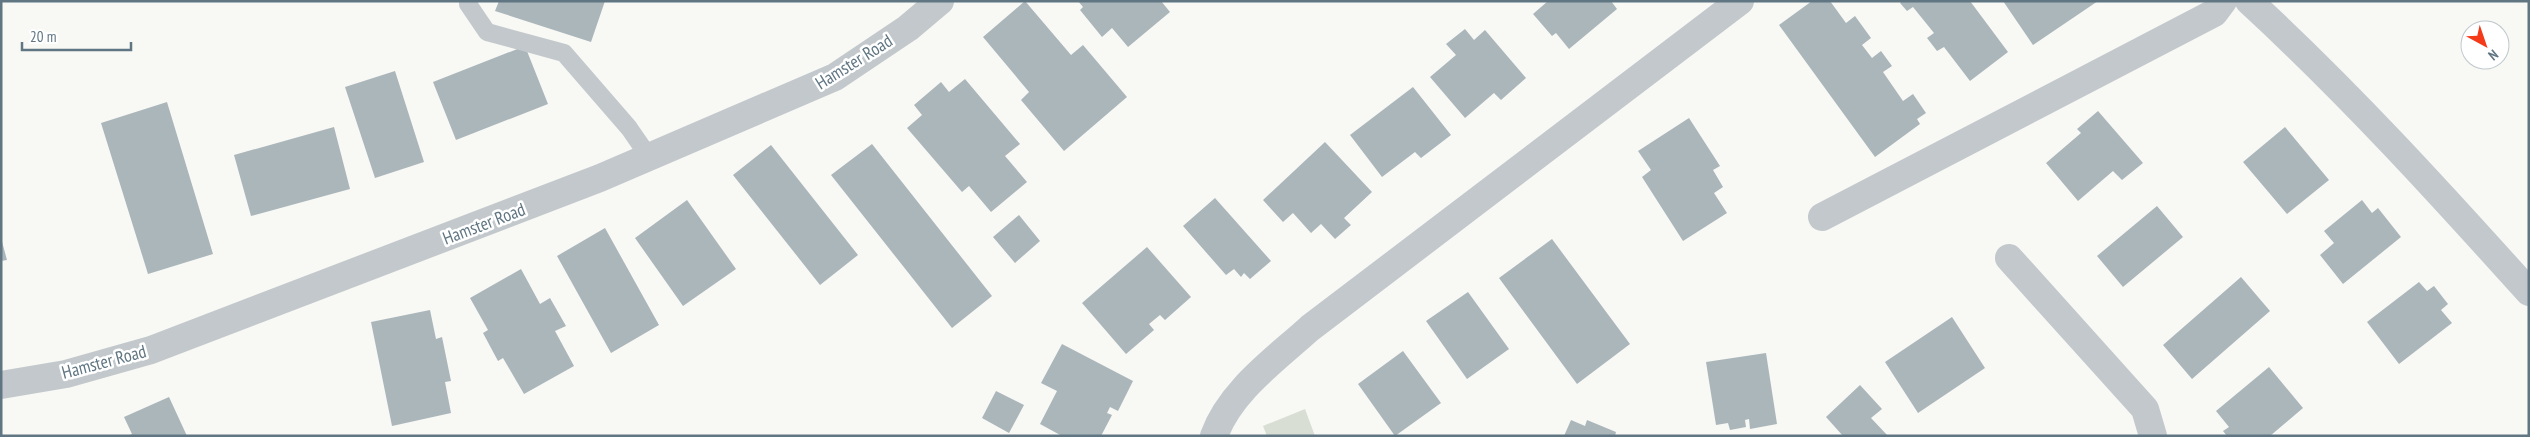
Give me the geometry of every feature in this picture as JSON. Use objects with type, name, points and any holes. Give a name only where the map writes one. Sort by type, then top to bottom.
[{"type":"street","name":"Hamster Road","points":[[1,385],[66,374],[151,350],[510,214],[649,158],[835,77],[908,28],[940,1]]},
{"type":"street","points":[[1214,436],[1234,401],[1310,328],[1740,1]]},
{"type":"street","points":[[1822,217],[2214,13],[2223,1]]},
{"type":"street","points":[[2249,1],[2340,91],[2452,207],[2529,292]]},
{"type":"street","points":[[2009,258],[2145,409],[2153,436]]},
{"type":"lane","points":[[468,1],[468,4],[487,32],[564,52],[629,128],[649,158]]},
{"type":"shaded area","points":[[1305,409],[1315,436],[1267,436],[1263,426]]},
{"type":"building","points":[[499,1],[605,1],[591,42],[495,11]]},
{"type":"building","points":[[1025,1],[1071,55],[1083,45],[1127,97],[1064,151],[1021,100],[1029,92],[983,37]]},
{"type":"building","points":[[1078,1],[1161,1],[1170,12],[1128,47],[1112,28],[1102,37],[1080,10],[1083,7]]},
{"type":"building","points":[[1548,1],[1611,1],[1617,9],[1569,49],[1556,33],[1552,36],[1533,14]]},
{"type":"building","points":[[1812,1],[1830,1],[1846,23],[1855,16],[1871,38],[1862,45],[1872,58],[1881,51],[1892,66],[1883,72],[1903,101],[1913,94],[1926,113],[1917,119],[1920,124],[1875,157],[1779,25]]},
{"type":"building","points":[[1902,1],[1970,1],[2008,52],[1970,81],[1944,47],[1937,51],[1927,38],[1934,33],[1913,7],[1907,11],[1900,3]]},
{"type":"building","points":[[2003,1],[2098,1],[2033,45]]},
{"type":"building","points":[[1465,29],[1474,40],[1485,30],[1526,78],[1501,100],[1494,93],[1465,118],[1430,77],[1456,55],[1446,44]]},
{"type":"building","points":[[525,46],[548,104],[456,140],[433,82]]},
{"type":"building","points":[[395,71],[424,162],[375,178],[345,87]]},
{"type":"building","points":[[965,79],[1020,144],[1005,156],[1027,182],[991,212],[969,186],[962,192],[907,128],[922,115],[914,105],[941,82],[949,92]]},
{"type":"building","points":[[1413,87],[1451,135],[1421,158],[1415,152],[1382,177],[1350,135]]},
{"type":"building","points":[[167,102],[213,254],[148,274],[101,123]]},
{"type":"building","points":[[2098,111],[2143,163],[2122,180],[2113,171],[2078,201],[2046,163],[2081,133],[2077,129]]},
{"type":"building","points":[[1689,118],[1720,166],[1713,170],[1723,187],[1714,193],[1727,213],[1683,241],[1642,177],[1651,170],[1638,151]]},
{"type":"building","points":[[334,127],[350,189],[251,216],[234,155]]},
{"type":"building","points":[[2285,127],[2329,180],[2287,214],[2243,162]]},
{"type":"building","points":[[1325,142],[1372,192],[1344,218],[1351,225],[1335,239],[1321,224],[1311,233],[1293,213],[1283,222],[1263,200]]},
{"type":"building","points":[[872,144],[992,296],[952,328],[831,175]]},
{"type":"building","points":[[771,145],[858,255],[820,285],[733,175]]},
{"type":"building","points":[[1215,198],[1271,261],[1250,279],[1244,273],[1241,277],[1234,269],[1226,275],[1183,226]]},
{"type":"building","points":[[687,200],[736,269],[683,306],[635,238]]},
{"type":"building","points":[[2362,200],[2372,213],[2378,208],[2401,237],[2343,284],[2320,255],[2334,243],[2324,231]]},
{"type":"building","points":[[2157,206],[2183,237],[2123,287],[2097,256]]},
{"type":"building","points":[[1019,215],[1040,241],[1015,263],[993,237]]},
{"type":"building","points":[[605,228],[659,325],[611,353],[557,256]]},
{"type":"building","points":[[1,238],[7,260],[1,261]]},
{"type":"building","points":[[1552,239],[1630,344],[1577,384],[1499,278]]},
{"type":"building","points":[[1147,247],[1191,297],[1165,320],[1160,315],[1149,324],[1154,330],[1126,354],[1082,303]]},
{"type":"building","points":[[521,269],[540,304],[550,298],[566,326],[555,331],[574,366],[524,394],[503,358],[498,361],[483,333],[488,330],[470,298]]},
{"type":"building","points":[[2241,277],[2270,311],[2192,379],[2163,345]]},
{"type":"building","points":[[2419,282],[2427,291],[2434,286],[2448,304],[2441,310],[2452,323],[2399,364],[2367,322]]},
{"type":"building","points":[[1468,292],[1509,349],[1467,379],[1426,321]]},
{"type":"building","points":[[430,310],[436,339],[442,337],[451,381],[445,382],[451,413],[392,426],[371,322]]},
{"type":"building","points":[[1952,317],[1985,368],[1918,413],[1885,362]]},
{"type":"building","points":[[1062,344],[1133,381],[1118,411],[1110,407],[1107,413],[1112,415],[1101,436],[1062,436],[1040,424],[1057,391],[1041,383]]},
{"type":"building","points":[[1403,351],[1441,403],[1395,436],[1358,384]]},
{"type":"building","points":[[1766,353],[1777,424],[1750,429],[1749,419],[1745,420],[1746,427],[1730,430],[1728,423],[1716,425],[1706,362]]},
{"type":"building","points":[[2269,367],[2303,408],[2270,436],[2227,436],[2223,431],[2229,427],[2216,411]]},
{"type":"building","points":[[1860,385],[1882,409],[1871,418],[1888,436],[1843,436],[1826,417]]},
{"type":"building","points":[[996,391],[1024,405],[1009,433],[982,418]]},
{"type":"building","points":[[169,397],[187,436],[128,436],[132,434],[124,417]]},
{"type":"building","points":[[1571,420],[1585,426],[1587,420],[1616,432],[1615,436],[1564,436]]}]
